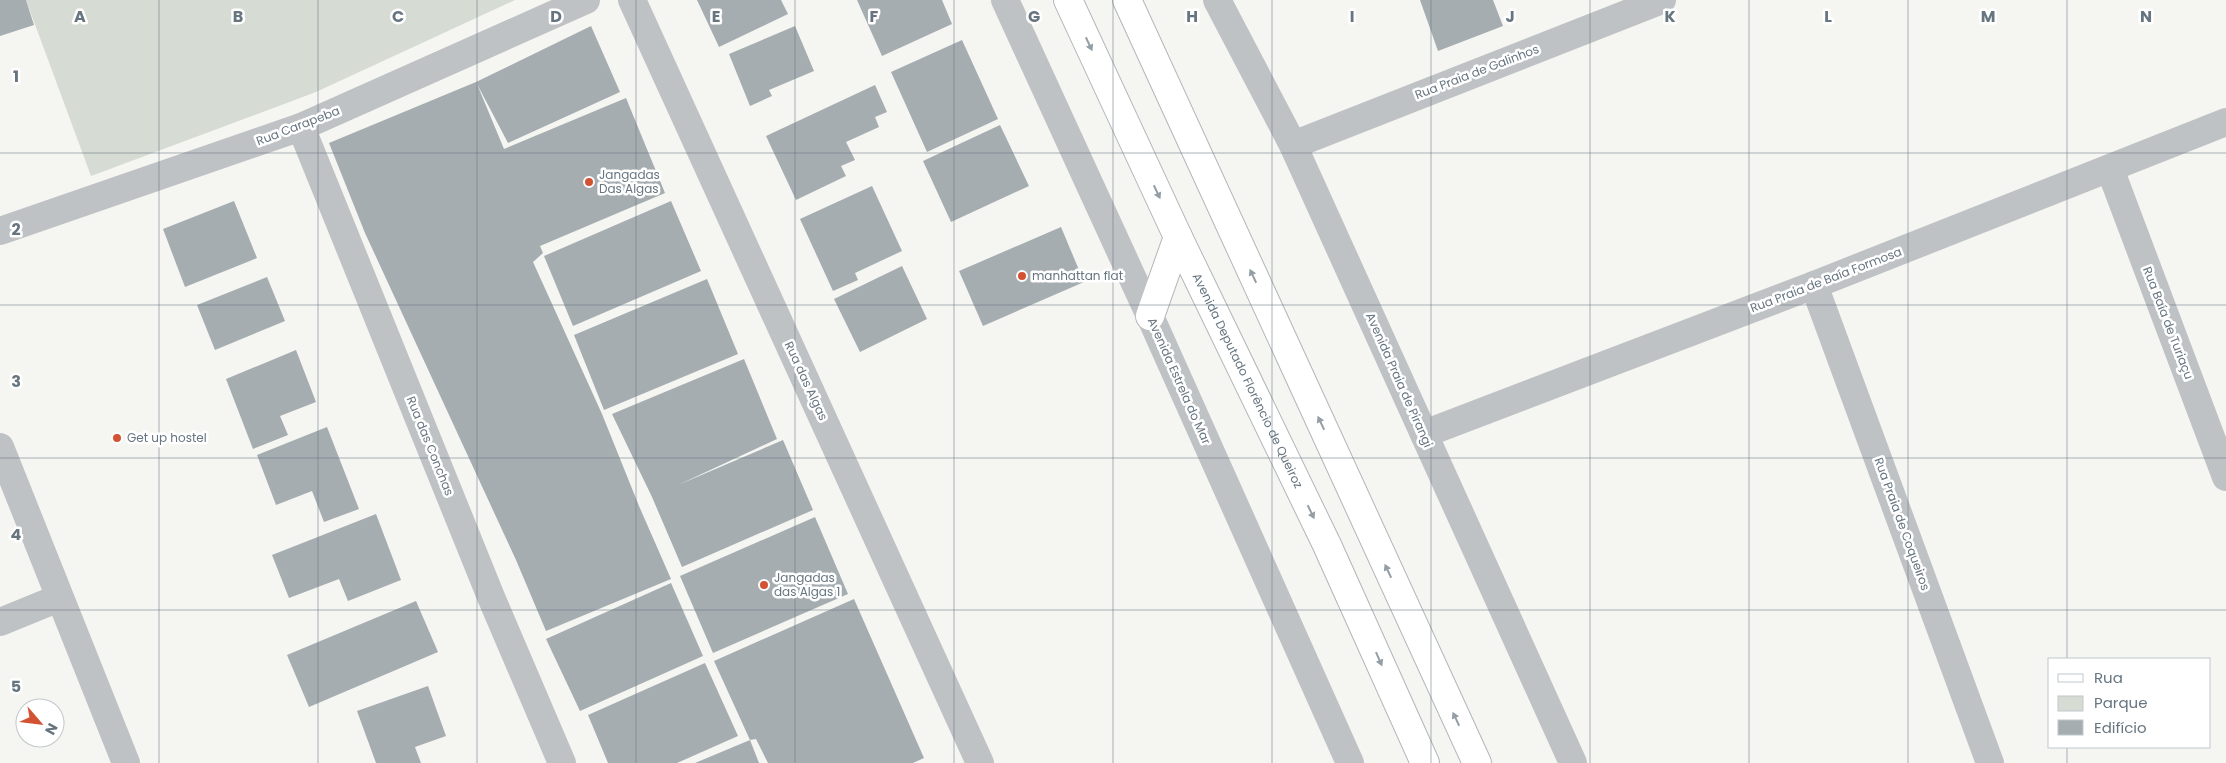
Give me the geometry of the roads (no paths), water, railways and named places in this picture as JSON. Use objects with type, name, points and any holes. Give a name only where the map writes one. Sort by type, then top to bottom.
[{"type":"main road","name":"Avenida Deputado Florêncio de Queiroz","points":[[1068,0],[1178,237],[1327,545],[1425,763]]},
{"type":"main road","points":[[1127,0],[1477,763]]},
{"type":"main road","points":[[1150,316],[1178,237]]},
{"type":"street","name":"Rua Carapeba","points":[[0,230],[301,127],[586,0]]},
{"type":"street","name":"Rua das Algas","points":[[632,0],[980,763]]},
{"type":"street","name":"Avenida Estrela do Mar","points":[[1005,0],[1150,316],[1350,763]]},
{"type":"street","name":"Avenida Praia de Pirangi","points":[[1217,0],[1293,145],[1573,763]]},
{"type":"street","name":"Rua Praia de Galinhos","points":[[1293,145],[1662,0]]},
{"type":"street","name":"Rua Praia de Baía Formosa","points":[[1424,434],[1814,285],[2226,122]]},
{"type":"street","name":"Rua das Conchas","points":[[301,127],[491,596],[562,763]]},
{"type":"street","name":"Rua Baía de Turiaçu","points":[[2110,169],[2226,477]]},
{"type":"street","name":"Rua Praia de Coqueiros","points":[[1814,285],[1990,763]]},
{"type":"street","points":[[0,447],[126,763]]},
{"type":"street","points":[[0,622],[59,598]]},
{"type":"place","name":"Jangadas Das Algas","points":[[589,182]]},
{"type":"place","name":"manhattan flat","points":[[1022,276]]},
{"type":"place","name":"Get up hostel","points":[[117,438]]},
{"type":"place","name":"Jangadas das Algas 1","points":[[764,585]]}]
